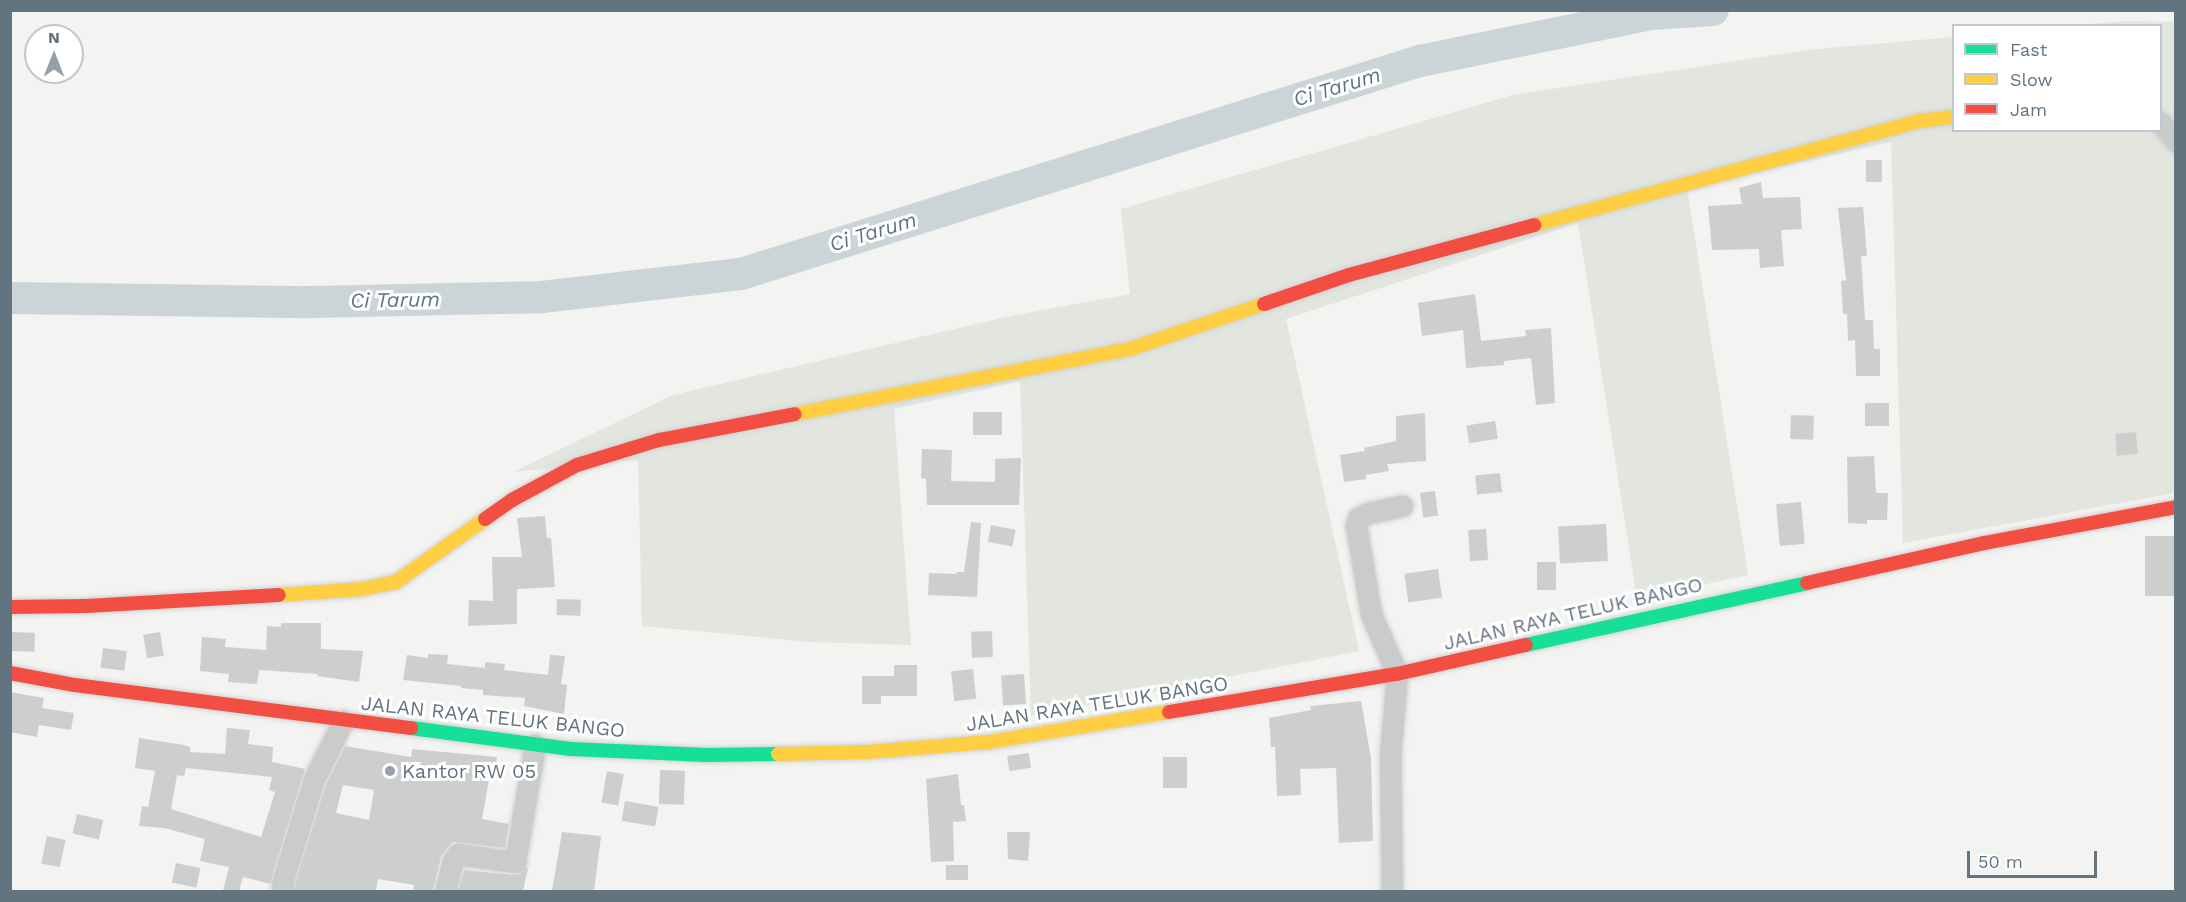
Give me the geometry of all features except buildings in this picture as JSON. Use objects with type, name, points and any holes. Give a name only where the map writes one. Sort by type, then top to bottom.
[{"type":"main road","points":[[10,607],[86,606],[223,599],[363,589],[396,582],[512,500],[552,478],[577,465],[659,440],[1133,348],[1349,275],[1920,121],[1952,117]]},
{"type":"main road","name":"JALAN RAYA TELUK BANGO","points":[[10,673],[75,685],[571,749],[706,755],[868,752],[989,742],[1397,674],[1984,543],[2175,507]]},
{"type":"street","points":[[2162,125],[2175,142]]},
{"type":"street","points":[[1392,891],[1390,757],[1397,674],[1371,614],[1356,525],[1358,518],[1368,513],[1402,506]]},
{"type":"street","points":[[285,891],[282,888],[283,880],[314,779],[343,721]]},
{"type":"street","points":[[445,891],[453,860],[458,854],[515,862],[535,745]]},
{"type":"shaded area","points":[[2127,21],[2175,22],[2175,493],[1903,543],[1891,142],[1687,188],[1748,575],[1637,599],[1578,223],[1286,319],[1359,651],[1031,716],[1020,381],[894,409],[911,645],[810,642],[642,626],[638,460],[513,472],[673,395],[1010,316],[1130,294],[1121,209],[1513,95],[1807,50],[1952,37],[1952,132],[2162,132],[2162,24],[2088,24]]},
{"type":"waterway","name":"Ci Tarum","points":[[10,298],[311,302],[542,297],[741,274],[1420,61],[1652,14],[1713,10]]},
{"type":"traffic: fast","points":[[1526,645],[1807,583]]},
{"type":"traffic: fast","points":[[411,728],[571,749],[706,755],[778,754]]},
{"type":"traffic: slow","points":[[1534,225],[1920,121],[1952,117]]},
{"type":"traffic: slow","points":[[795,414],[1133,348],[1264,304]]},
{"type":"traffic: slow","points":[[279,595],[363,589],[396,582],[485,519]]},
{"type":"traffic: slow","points":[[778,754],[868,752],[989,742],[1169,712]]},
{"type":"traffic: jam","points":[[1264,304],[1349,275],[1534,225]]},
{"type":"traffic: jam","points":[[485,519],[512,500],[577,465],[659,440],[795,414]]},
{"type":"traffic: jam","points":[[1807,583],[1984,543],[2176,507]]},
{"type":"traffic: jam","points":[[10,607],[86,606],[279,595]]},
{"type":"traffic: jam","points":[[1169,712],[1397,674],[1526,645]]},
{"type":"traffic: jam","points":[[10,673],[75,685],[411,728]]},
{"type":"place","name":"Kantor RW 05","points":[[390,771]]}]
